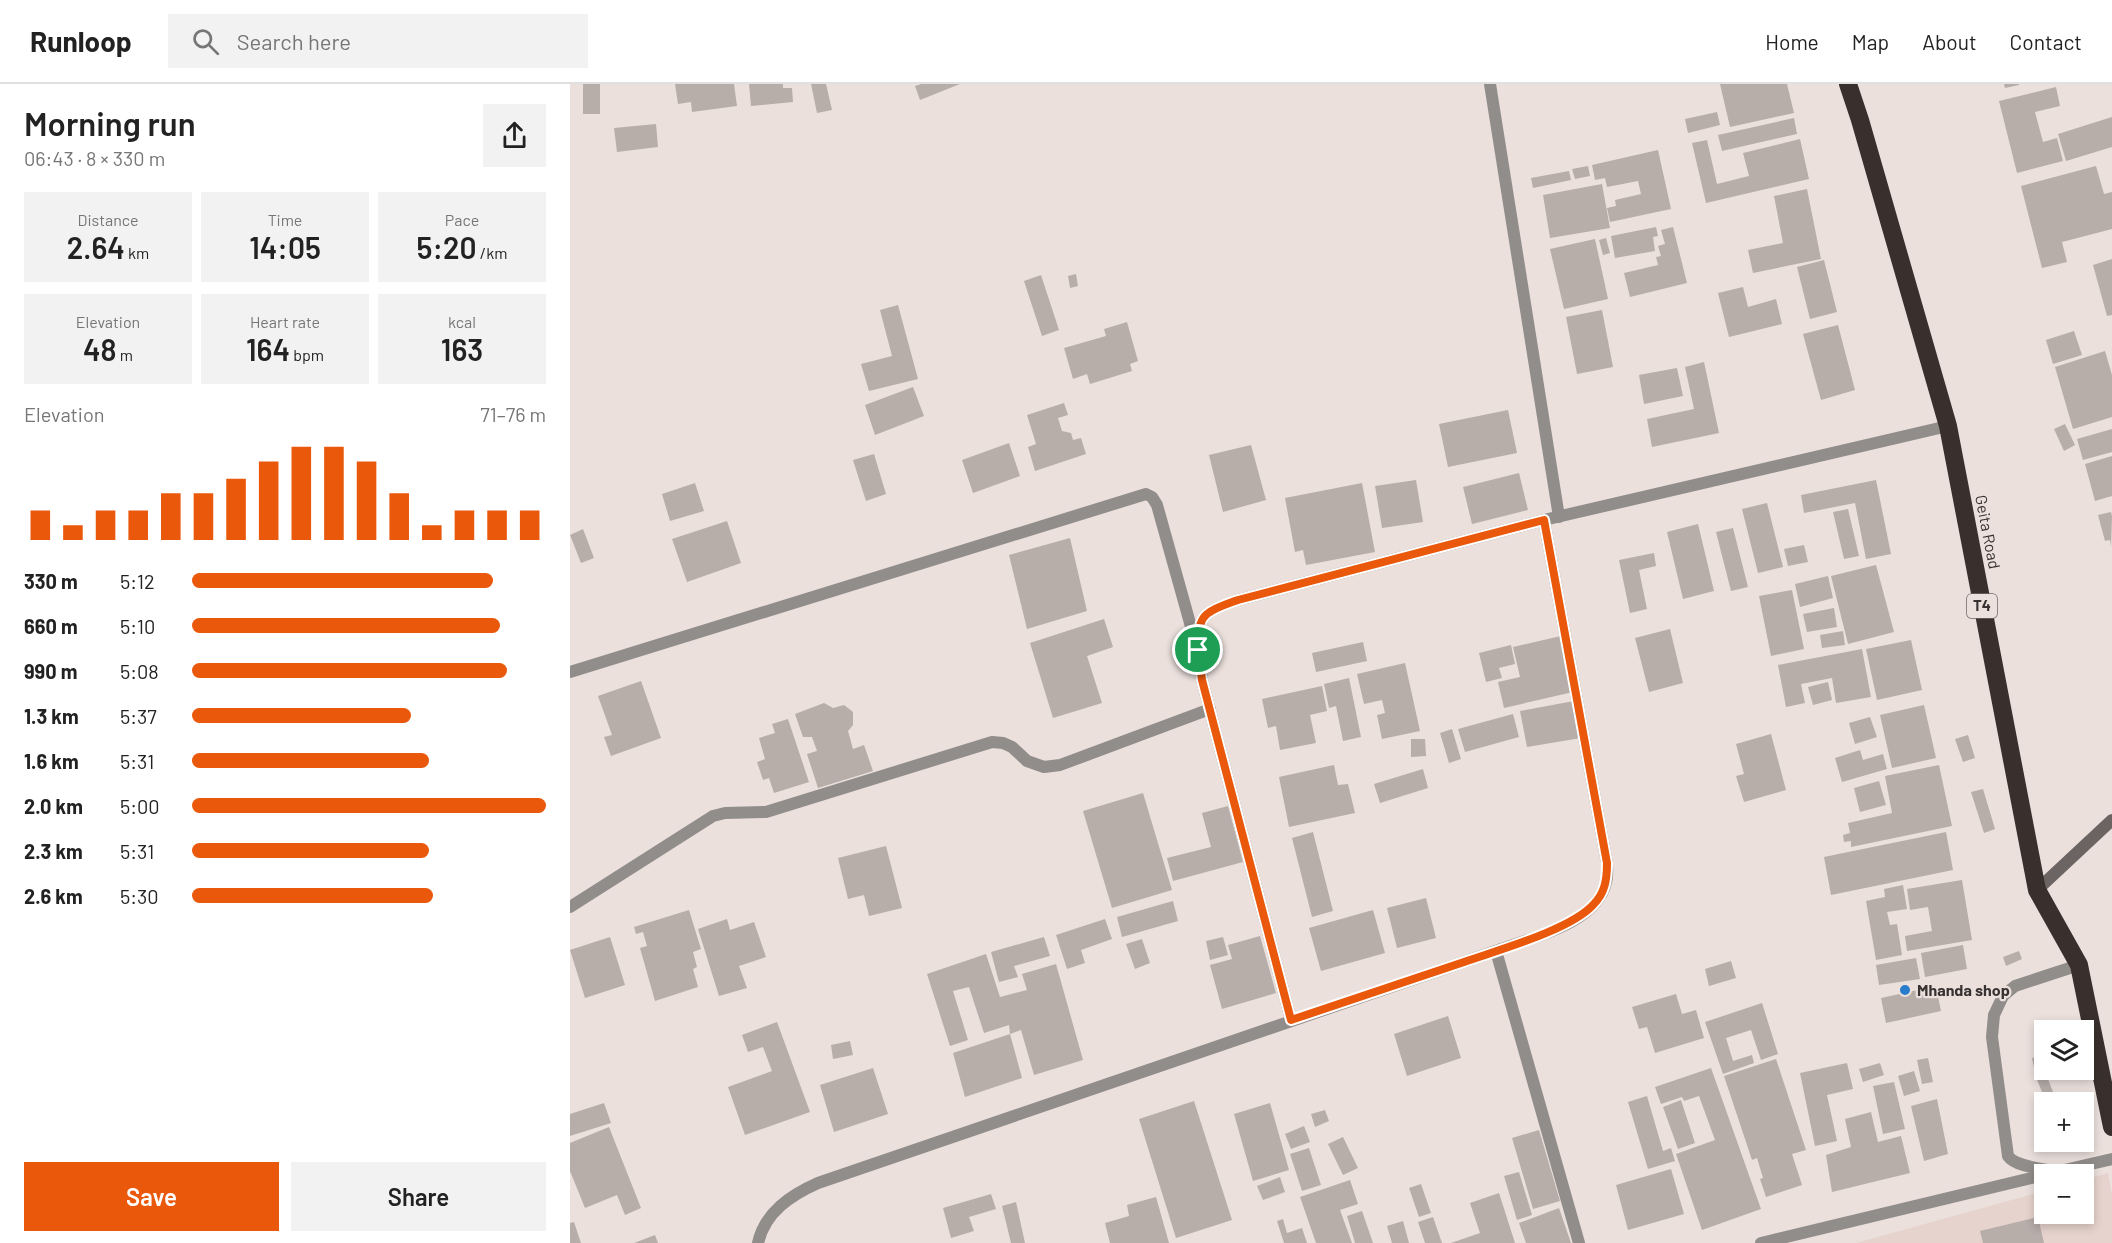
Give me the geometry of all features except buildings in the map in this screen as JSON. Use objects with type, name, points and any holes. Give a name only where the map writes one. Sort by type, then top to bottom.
[{"type":"highway","name":"Geita Road","points":[[1848,84],[1948,426],[2037,890],[2079,965],[2112,1127]]},
{"type":"main road","points":[[2037,890],[2112,820]]},
{"type":"street","points":[[1490,84],[1559,517]]},
{"type":"street","points":[[1198,650],[1204,616],[1238,600],[1544,520],[1948,426]]},
{"type":"street","points":[[570,672],[1146,494],[1152,497],[1157,505],[1198,650],[1202,680],[1291,1020]]},
{"type":"street","points":[[758,1243],[775,1209],[798,1192],[818,1183],[1496,951],[1569,924],[1593,906],[1607,882],[1607,863],[1544,520]]},
{"type":"street","points":[[570,907],[713,816],[725,813],[766,812],[992,742],[1012,747],[1027,761],[1044,767],[1060,765],[1210,709]]},
{"type":"street","points":[[1496,951],[1579,1243]]},
{"type":"street","points":[[2034,1169],[2011,1160],[2008,1156],[1992,1037],[1994,1014],[2003,996],[2015,986],[2079,965]]},
{"type":"street","points":[[2091,1164],[2112,1159]]},
{"type":"street","points":[[1761,1243],[2034,1178]]},
{"type":"shaded area","points":[[2108,1173],[2112,1195],[2112,1243],[1856,1243],[2034,1194],[2034,1224],[2094,1224],[2094,1177]]},
{"type":"place","name":"Mhanda shop","points":[[1905,990]]},
{"type":"route","points":[[1544,520],[1607,863],[1607,882],[1601,895],[1593,906],[1569,924],[1291,1020],[1202,680],[1198,650],[1204,616],[1219,607],[1238,600],[1544,520]]}]
